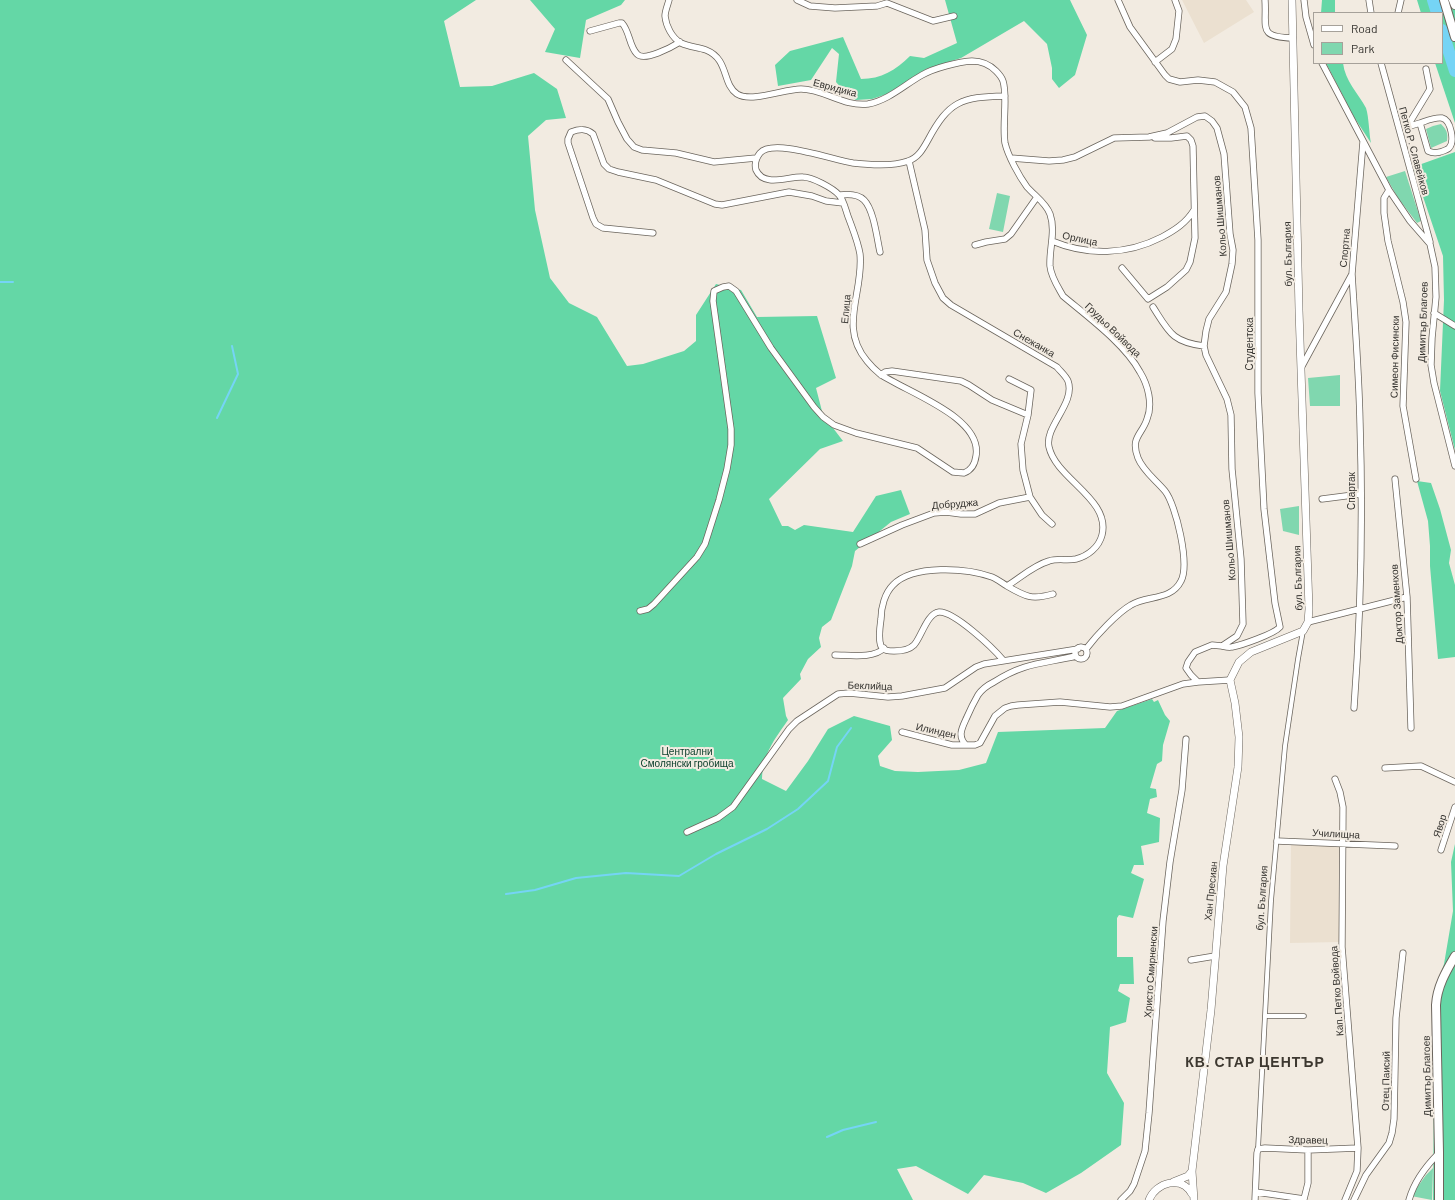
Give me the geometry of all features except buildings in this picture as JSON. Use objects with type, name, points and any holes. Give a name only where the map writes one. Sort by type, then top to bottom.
[{"type":"main road","points":[[1444,0],[1455,37]]},
{"type":"main road","points":[[1453,0],[1455,5]]},
{"type":"main road","name":"Димитър Благоев","points":[[1439,1200],[1436,998],[1441,983],[1455,956]]},
{"type":"street","points":[[590,31],[622,23],[628,32],[636,52],[640,56],[646,57],[662,52],[680,42],[674,37],[668,27],[665,15],[670,0]]},
{"type":"street","points":[[797,0],[810,6],[819,3],[835,8],[876,6],[890,2],[933,21],[954,16]]},
{"type":"street","name":"Студентска","points":[[1118,0],[1130,27],[1169,79],[1180,82],[1198,80],[1215,82],[1233,92],[1245,107],[1251,128],[1258,240],[1258,393],[1264,509],[1275,603],[1280,627],[1277,630],[1233,647],[1222,646]]},
{"type":"street","points":[[1155,62],[1172,49],[1176,39],[1179,11],[1175,0]]},
{"type":"street","points":[[1265,0],[1265,24],[1269,33],[1276,37],[1293,38]]},
{"type":"street","name":"бул. България","points":[[1256,1200],[1257,1154],[1271,901],[1285,746],[1298,659],[1303,631],[1308,622],[1309,609],[1301,368],[1292,0]]},
{"type":"street","points":[[1304,0],[1306,17],[1313,42]]},
{"type":"street","points":[[1369,0],[1371,12]]},
{"type":"street","points":[[1398,12],[1401,0]]},
{"type":"street","name":"Евридика","points":[[680,42],[714,54],[720,60],[731,86],[737,94],[749,98],[780,91],[802,89],[822,93],[851,103],[866,104],[882,100],[923,75],[937,69],[973,61],[987,64],[997,72],[1003,81],[1005,96]]},
{"type":"street","points":[[566,60],[608,99],[618,122],[634,147],[642,150],[676,153],[714,162],[756,158]]},
{"type":"street","name":"Димитър Благоев","points":[[1323,64],[1389,190],[1410,221],[1430,244],[1435,267],[1436,297],[1431,364],[1434,383],[1455,466]]},
{"type":"street","name":"Петко Р. Славейков","points":[[1381,64],[1430,244]]},
{"type":"street","points":[[1407,127],[1430,90],[1426,69]]},
{"type":"street","points":[[880,252],[870,210],[865,201],[850,194],[840,195],[830,188],[805,176],[771,181],[757,173],[755,166],[756,158],[762,151],[771,147],[783,147],[852,163],[893,164],[909,161],[917,156],[923,149],[938,122],[945,113],[959,102],[988,96],[1005,96]]},
{"type":"street","name":"Грудьо Войвода","points":[[1005,96],[1004,127],[1006,145],[1011,158],[1027,186],[1044,203],[1050,213],[1052,224],[1050,266],[1056,283],[1063,296],[1133,359],[1142,374],[1148,394],[1150,408],[1147,420],[1137,435],[1136,448],[1138,459],[1170,499],[1179,530],[1183,552],[1183,575],[1177,586],[1167,595],[1132,604],[1094,638],[1086,649]]},
{"type":"street","name":"Кольо Шишманов","points":[[1011,158],[1049,161],[1063,160],[1075,157],[1114,138],[1149,137],[1167,133],[1197,117],[1205,116],[1212,120],[1217,128],[1224,154],[1230,234],[1233,250],[1232,264],[1226,292],[1210,319],[1206,331],[1204,346],[1206,355],[1227,399],[1231,415],[1232,469],[1241,559],[1243,624],[1237,636],[1222,646],[1212,645],[1195,652],[1186,668],[1198,682]]},
{"type":"street","points":[[1400,132],[1407,127],[1436,118],[1442,118],[1446,120],[1451,131],[1451,147],[1448,150],[1437,152],[1431,152],[1428,150],[1420,123]]},
{"type":"street","points":[[653,233],[603,228],[596,224],[568,143],[571,132],[584,129],[590,131],[593,134],[604,164],[609,169],[656,180],[714,204],[722,205],[788,192],[812,196],[826,202],[843,203]]},
{"type":"street","points":[[1122,268],[1148,299],[1167,287],[1186,270],[1190,262],[1195,238],[1194,154],[1191,140],[1186,136],[1161,138],[1149,137]]},
{"type":"street","name":"Спортна","points":[[1301,368],[1352,274],[1363,141]]},
{"type":"street","name":"Снежанка","points":[[909,161],[925,230],[927,260],[935,283],[943,298],[951,305],[1057,367],[1068,381],[1069,392],[1050,434],[1048,441],[1049,448],[1055,460],[1071,480],[1098,508],[1102,524],[1102,536],[1096,547],[1089,554],[1076,559],[1049,560],[1007,586]]},
{"type":"street","name":"Симеон Фисински","points":[[1389,190],[1384,198],[1384,213],[1388,241],[1403,302],[1406,322],[1403,406],[1416,479]]},
{"type":"street","name":"Елица","points":[[640,611],[648,609],[654,604],[697,557],[705,544],[720,500],[731,445],[731,429],[713,301],[714,291],[723,287],[729,286],[736,291],[775,354],[814,407],[829,421],[856,433],[917,448],[953,472],[960,474],[969,471],[975,463],[977,450],[974,438],[965,427],[942,408],[881,375],[867,361],[860,351],[855,340],[853,311],[859,276],[860,254],[840,195]]},
{"type":"street","points":[[974,245],[1005,239],[1011,234],[1037,197]]},
{"type":"street","name":"Орлица","points":[[1052,241],[1066,247],[1105,253],[1121,251],[1149,244],[1172,232],[1181,226],[1195,210]]},
{"type":"street","name":"Спартак","points":[[1352,274],[1358,364],[1361,494],[1359,609],[1354,708]]},
{"type":"street","points":[[1153,307],[1166,328],[1175,338],[1190,344],[1204,346]]},
{"type":"street","points":[[1434,313],[1455,326]]},
{"type":"street","points":[[881,375],[885,372],[892,371],[962,382],[992,400],[1028,415]]},
{"type":"street","points":[[1009,379],[1032,390],[1021,444],[1023,470],[1030,497],[1042,515],[1052,524]]},
{"type":"street","name":"Доктор Заменхов","points":[[1395,479],[1407,597],[1411,728]]},
{"type":"street","points":[[1322,499],[1361,494]]},
{"type":"street","name":"Добруджа","points":[[860,544],[902,524],[934,513],[946,512],[975,514],[1000,503],[1030,497]]},
{"type":"street","points":[[1003,660],[990,646],[961,623],[951,616],[938,612],[933,614],[929,619],[914,646],[904,650],[888,651],[881,646],[880,640],[881,614],[885,597],[893,586],[900,580],[922,572],[938,569],[974,572],[993,577],[1024,596],[1045,596],[1053,594]]},
{"type":"street","points":[[1308,622],[1407,597]]},
{"type":"street","points":[[1076,656],[1078,649],[1082,647],[1086,649],[1086,658],[1081,659],[1076,656],[1026,665],[985,688],[978,695],[960,734],[962,741],[966,745],[971,746],[980,743],[995,716],[1005,708],[1011,706],[1060,702],[1110,707],[1122,706],[1183,684],[1231,678],[1239,662],[1251,652],[1303,631]]},
{"type":"street","points":[[835,655],[871,655],[877,654],[884,648]]},
{"type":"street","name":"Беклийца","points":[[687,832],[718,818],[733,807],[789,729],[797,721],[838,694],[849,693],[888,697],[945,688],[976,667],[1003,660],[1078,649]]},
{"type":"street","name":"Хан Пресиан","points":[[1194,1198],[1192,1171],[1211,1010],[1224,866],[1234,801],[1239,746],[1231,678]]},
{"type":"street","name":"Илинден","points":[[902,732],[952,745],[966,745]]},
{"type":"street","name":"Христо Смирненски","points":[[1120,1200],[1130,1191],[1134,1184],[1145,1151],[1150,1113],[1163,921],[1170,862],[1182,790],[1186,739]]},
{"type":"street","points":[[1385,768],[1421,766],[1455,782]]},
{"type":"street","name":"Кап. Петко Войвода","points":[[1335,779],[1340,792],[1342,807],[1342,948],[1358,1148],[1357,1171],[1346,1200]]},
{"type":"street","name":"Явор","points":[[1441,850],[1455,807]]},
{"type":"street","name":"Училищна","points":[[1277,841],[1395,846]]},
{"type":"street","name":"Отец Паисий","points":[[1354,1200],[1366,1175],[1389,1143],[1392,1133],[1394,1119],[1396,1018],[1403,953]]},
{"type":"street","points":[[1191,960],[1215,956]]},
{"type":"street","points":[[1265,1016],[1304,1016]]},
{"type":"street","name":"Здравец","points":[[1258,1150],[1266,1148],[1308,1150],[1358,1148]]},
{"type":"street","points":[[1256,1192],[1304,1199],[1308,1183],[1308,1150]]},
{"type":"street","points":[[1409,1200],[1416,1183],[1429,1163],[1439,1152]]},
{"type":"street","points":[[1149,1200],[1153,1192],[1160,1187],[1188,1176],[1192,1171]]},
{"type":"street","points":[[1171,1183],[1182,1183],[1188,1187],[1194,1198]]},
{"type":"shaded area","points":[[1182,0],[1246,0],[1254,12],[1204,43]]},
{"type":"shaded area","points":[[1291,844],[1340,846],[1340,942],[1290,943]]},
{"type":"green space","name":"Централни Смолянски гробища","points":[[0,0],[476,0],[444,21],[460,87],[492,86],[534,73],[557,89],[566,118],[546,120],[528,136],[535,210],[550,278],[569,303],[597,317],[627,366],[643,364],[684,351],[696,341],[696,315],[716,284],[741,290],[757,317],[817,316],[836,378],[816,388],[823,415],[843,441],[820,449],[769,499],[782,526],[788,526],[795,530],[804,525],[853,532],[876,496],[901,490],[910,514],[891,522],[855,551],[852,566],[831,620],[822,627],[819,638],[821,647],[808,659],[800,674],[801,679],[783,698],[788,720],[770,748],[765,762],[762,779],[786,791],[808,761],[828,729],[854,716],[890,726],[892,740],[878,756],[880,766],[895,771],[918,772],[959,770],[986,763],[998,732],[1105,728],[1117,711],[1152,699],[1154,702],[1158,700],[1165,715],[1170,721],[1163,745],[1162,761],[1157,764],[1150,788],[1156,789],[1157,797],[1150,799],[1147,813],[1160,818],[1159,842],[1141,846],[1144,865],[1134,865],[1131,873],[1144,879],[1133,918],[1119,915],[1117,918],[1117,957],[1133,957],[1134,984],[1120,984],[1118,991],[1130,998],[1126,1022],[1110,1027],[1107,1073],[1124,1103],[1121,1145],[1081,1173],[1046,1193],[1023,1183],[984,1175],[968,1194],[916,1166],[897,1169],[913,1200],[0,1200]]},
{"type":"green space","points":[[530,0],[625,0],[621,5],[586,20],[580,58],[545,52],[555,29]]},
{"type":"green space","points":[[945,0],[1070,0],[1087,35],[1075,75],[1059,88],[1052,79],[1052,68],[1047,44],[1024,21],[961,58],[926,69],[887,94],[872,99],[856,100],[836,82],[839,54],[832,48],[811,80],[778,86],[775,65],[790,51],[843,37],[861,79],[868,79],[888,73],[910,56],[924,58],[957,43]]},
{"type":"green space","points":[[1322,0],[1335,0],[1335,12],[1321,12]]},
{"type":"green space","points":[[1417,0],[1455,0],[1455,123],[1435,64],[1443,64],[1443,12],[1421,12]]},
{"type":"green space","points":[[1327,64],[1343,64],[1346,76],[1366,108],[1371,143],[1354,117]]},
{"type":"green space","points":[[1441,124],[1447,132],[1447,141],[1431,148],[1426,129]]},
{"type":"green space","points":[[1455,152],[1455,450],[1440,391],[1444,300],[1443,256],[1413,167]]},
{"type":"green space","points":[[1405,171],[1421,221],[1417,223],[1398,198],[1386,177]]},
{"type":"green space","points":[[997,193],[1010,196],[1003,232],[989,229]]},
{"type":"green space","points":[[1340,375],[1340,406],[1310,406],[1308,378]]},
{"type":"green space","points":[[1417,481],[1431,483],[1451,550],[1449,563],[1455,585],[1455,657],[1438,659],[1430,566],[1428,521]]},
{"type":"green space","points":[[1299,506],[1299,535],[1283,531],[1280,509]]},
{"type":"green space","points":[[1455,844],[1455,1200],[1433,1200],[1435,991],[1444,964],[1453,911],[1451,862]]},
{"type":"green space","points":[[1433,1168],[1432,1200],[1411,1196],[1426,1175]]},
{"type":"waterway","points":[[1433,0],[1437,12]]},
{"type":"waterway","points":[[1443,33],[1455,71]]},
{"type":"waterway","points":[[0,282],[13,282]]},
{"type":"waterway","points":[[217,418],[238,374],[232,346]]},
{"type":"waterway","points":[[506,894],[535,890],[576,878],[626,873],[679,876],[716,854],[767,829],[798,809],[828,781],[837,747],[851,728]]},
{"type":"waterway","points":[[827,1137],[843,1130],[876,1122]]},
{"type":"district","name":"КВ. СТАР ЦЕНТЪР","points":[[1255,1062]]}]
